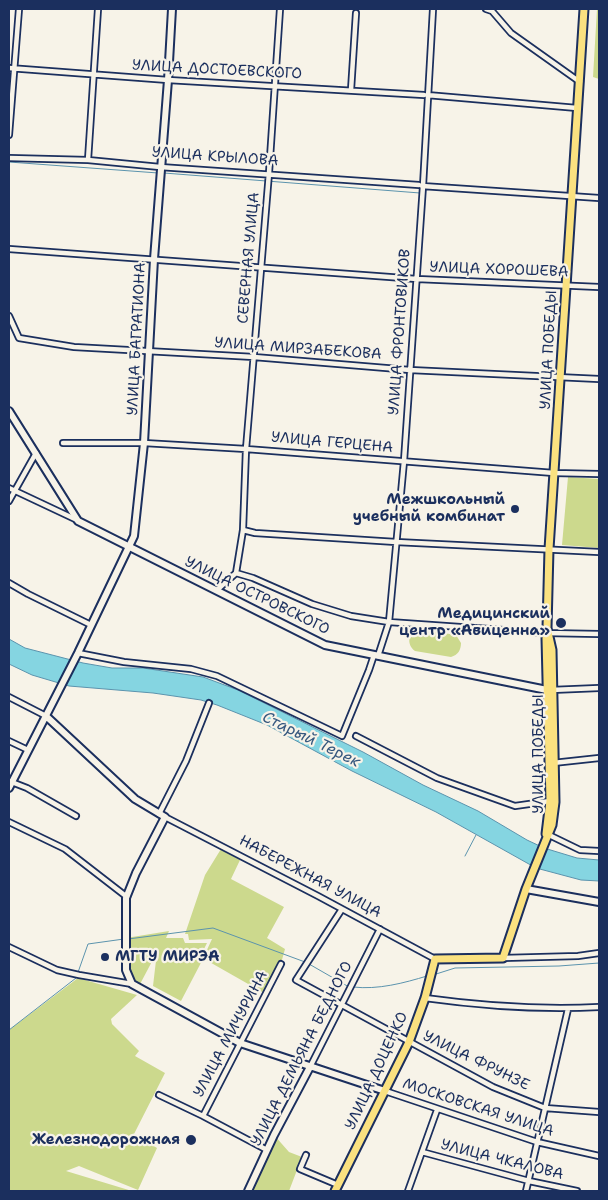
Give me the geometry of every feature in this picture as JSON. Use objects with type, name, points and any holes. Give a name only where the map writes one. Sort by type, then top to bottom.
[{"type":"main road","name":"УЛИЦА ПОБЕДЫ","points":[[547,834],[552,826],[555,802],[547,633],[549,549],[583,9]]},
{"type":"main road","name":"УЛИЦА ПОБЕДЫ","points":[[572,196],[579,82]]},
{"type":"main road","name":"УЛИЦА ПОБЕДЫ","points":[[503,958],[526,888],[547,834],[552,763]]},
{"type":"main road","name":"НАБЕРЕЖНАЯ УЛИЦА","points":[[434,959],[503,958]]},
{"type":"main road","name":"УЛИЦА ДОЦЕНКО","points":[[336,1188],[409,1042],[425,998],[434,959]]},
{"type":"street","points":[[9,135],[11,68],[18,9]]},
{"type":"street","points":[[88,160],[98,9]]},
{"type":"street","name":"УЛИЦА БАГРАТИОНА","points":[[46,716],[134,536],[144,443],[154,259],[172,9]]},
{"type":"street","name":"СЕВЕРНАЯ УЛИЦА","points":[[236,573],[243,530],[246,449],[269,174],[280,9]]},
{"type":"street","name":"УЛИЦА ФРОНТОВИКОВ","points":[[77,655],[191,669],[217,676],[342,736],[389,622],[404,461],[433,9]]},
{"type":"street","points":[[486,9],[492,11],[511,32],[579,82]]},
{"type":"street","points":[[350,90],[356,13]]},
{"type":"street","name":"УЛИЦА ДОСТОЕВСКОГО","points":[[11,68],[168,80],[427,95],[576,108]]},
{"type":"street","name":"УЛИЦА КРЫЛОВА","points":[[9,158],[88,160],[160,167],[599,198]]},
{"type":"street","name":"УЛИЦА ХОРОШЕВА","points":[[9,250],[417,279],[567,284],[599,287]]},
{"type":"street","name":"УЛИЦА МИРЗАБЕКОВА","points":[[9,316],[19,338],[74,347],[254,357],[410,370],[599,380]]},
{"type":"street","points":[[9,411],[78,521]]},
{"type":"street","name":"УЛИЦА ГЕРЦЕНА","points":[[64,443],[144,443],[555,473],[599,474]]},
{"type":"street","points":[[9,501],[36,453]]},
{"type":"street","name":"УЛИЦА ОСТРОВСКОГО","points":[[9,488],[325,645],[550,690],[599,688]]},
{"type":"street","points":[[243,530],[255,533],[396,542],[599,552]]},
{"type":"street","points":[[217,590],[236,573]]},
{"type":"street","name":"УЛИЦА ОСТРОВСКОГО","points":[[236,573],[253,578],[312,604],[352,616],[389,622],[547,633],[599,634]]},
{"type":"street","points":[[9,583],[91,625]]},
{"type":"street","points":[[9,697],[46,716],[10,784],[26,788],[76,816]]},
{"type":"street","points":[[132,984],[126,970],[127,897],[210,703]]},
{"type":"street","name":"НАБЕРЕЖНАЯ УЛИЦА","points":[[46,716],[135,799],[162,816],[434,959]]},
{"type":"street","points":[[356,736],[438,778],[516,806],[550,801]]},
{"type":"street","points":[[9,741],[28,750]]},
{"type":"street","points":[[552,763],[599,758]]},
{"type":"street","points":[[9,822],[65,849],[127,897]]},
{"type":"street","points":[[547,834],[580,850],[599,851]]},
{"type":"street","points":[[526,888],[599,902]]},
{"type":"street","name":"УЛИЦА ФРУНЗЕ","points":[[342,909],[296,980],[493,1086],[545,1108],[599,1112]]},
{"type":"street","name":"УЛИЦА ДЕМЬЯНА БЕДНОГО","points":[[248,1191],[380,929]]},
{"type":"street","points":[[9,946],[57,970],[132,984]]},
{"type":"street","name":"НАБЕРЕЖНАЯ УЛИЦА","points":[[503,958],[578,956],[599,953]]},
{"type":"street","name":"УЛИЦА МИЧУРИНА","points":[[203,1116],[281,964]]},
{"type":"street","name":"МОСКОВСКАЯ УЛИЦА","points":[[132,984],[240,1043],[537,1142],[599,1156]]},
{"type":"street","points":[[425,998],[475,1005],[568,1009],[599,1007]]},
{"type":"street","points":[[526,1191],[568,1009]]},
{"type":"street","points":[[159,1095],[267,1150]]},
{"type":"street","points":[[408,1191],[437,1110]]},
{"type":"street","name":"УЛИЦА ЧКАЛОВА","points":[[422,1152],[577,1191]]},
{"type":"street","points":[[306,1155],[300,1169],[336,1188]]},
{"type":"green space","points":[[597,9],[599,9],[599,79],[593,77]]},
{"type":"green space","points":[[568,477],[599,479],[599,548],[562,545]]},
{"type":"green space","points":[[419,629],[456,635],[461,643],[460,650],[451,657],[415,651],[410,645],[409,639],[412,633]]},
{"type":"green space","points":[[221,849],[240,860],[231,879],[284,907],[267,938],[285,949],[280,967],[264,993],[206,960],[208,955],[206,952],[212,939],[189,940],[188,934],[185,934],[205,875]]},
{"type":"green space","points":[[169,931],[166,938],[183,938],[185,943],[207,943],[201,955],[204,957],[181,1001],[153,986],[157,952],[139,986],[130,977],[128,971],[126,938]]},
{"type":"green space","points":[[78,978],[137,995],[111,1019],[112,1024],[139,1051],[135,1056],[165,1073],[134,1134],[157,1148],[138,1190],[79,1166],[66,1171],[132,1191],[9,1191],[9,1030]]},
{"type":"green space","points":[[274,1135],[289,1152],[302,1157],[289,1191],[248,1191]]},
{"type":"water","name":"Старый Терек","points":[[9,639],[25,648],[83,663],[112,668],[143,668],[203,677],[238,690],[363,752],[423,785],[478,811],[527,840],[544,848],[577,858],[599,860],[599,881],[581,880],[536,868],[436,812],[352,771],[267,725],[217,705],[201,700],[153,693],[69,686],[32,675],[9,664]]},
{"type":"waterway","points":[[9,162],[158,173]]},
{"type":"waterway","points":[[164,173],[420,192]]},
{"type":"waterway","points":[[465,856],[476,835]]},
{"type":"waterway","points":[[128,939],[213,928],[305,962]]},
{"type":"waterway","points":[[9,1030],[76,978],[88,944],[124,939]]},
{"type":"waterway","points":[[433,975],[455,968],[559,966],[599,963]]},
{"type":"waterway","points":[[309,964],[349,987]]},
{"type":"waterway","points":[[353,987],[381,987],[427,976]]},
{"type":"place","name":"Межшкольный учебный комбинат","points":[[515,509]]},
{"type":"place","name":"Медицинский центр «Авиценна»","points":[[561,623]]},
{"type":"place","name":"МГТУ МИРЭА","points":[[105,957]]},
{"type":"place","name":"Железнодорожная","points":[[191,1140]]}]
